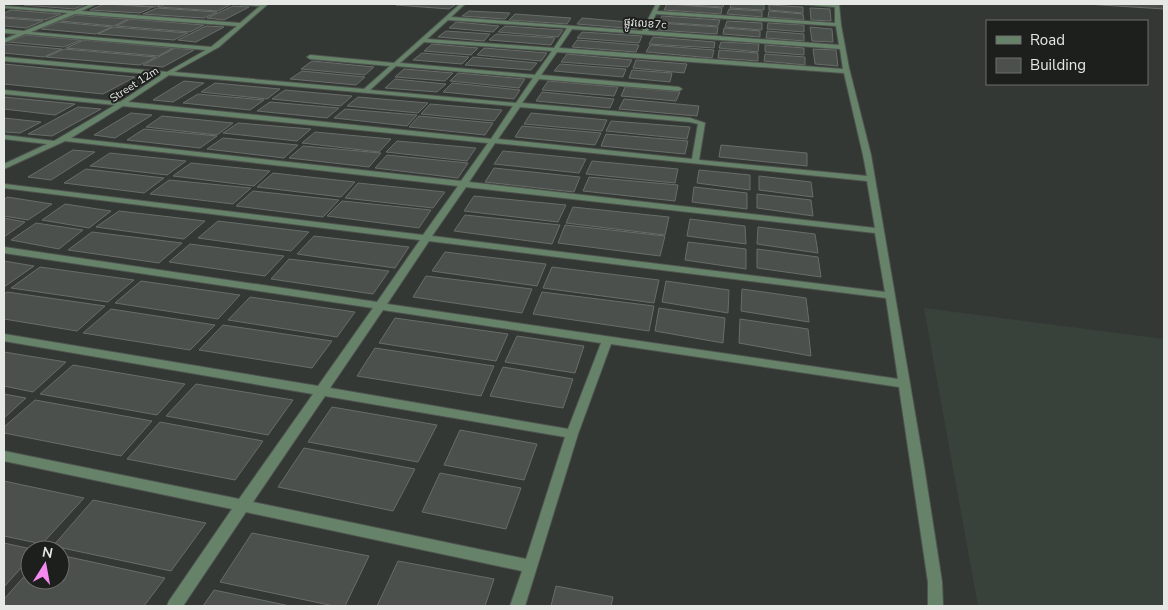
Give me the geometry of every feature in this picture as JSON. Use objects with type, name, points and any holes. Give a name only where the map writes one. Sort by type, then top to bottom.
[{"type":"street","points":[[4,41],[95,4]]},
{"type":"street","points":[[241,4],[265,5]]},
{"type":"street","points":[[364,92],[462,4]]},
{"type":"street","points":[[644,33],[658,4]]},
{"type":"street","points":[[798,4],[837,5],[841,47],[867,155],[936,582],[936,606]]},
{"type":"street","name":"Street 12m","points":[[4,167],[64,139],[212,49],[265,5]]},
{"type":"street","points":[[4,7],[241,25]]},
{"type":"street","points":[[654,12],[838,25]]},
{"type":"street","name":"ផ្លូវលេខ7c","points":[[446,18],[841,47]]},
{"type":"street","points":[[174,606],[572,27]]},
{"type":"street","points":[[4,31],[212,49]]},
{"type":"street","points":[[422,40],[846,71]]},
{"type":"street","points":[[310,57],[679,88]]},
{"type":"street","points":[[4,59],[690,120],[702,123],[695,162]]},
{"type":"street","points":[[4,92],[870,180]]},
{"type":"street","points":[[4,137],[56,143]]},
{"type":"street","points":[[64,139],[879,231]]},
{"type":"street","points":[[4,186],[890,296]]},
{"type":"street","points":[[4,250],[904,384]]},
{"type":"street","points":[[4,337],[572,434]]},
{"type":"street","points":[[518,606],[572,434],[608,339]]},
{"type":"street","points":[[4,456],[530,566]]},
{"type":"shaded area","points":[[924,308],[1164,339],[1164,606],[978,606]]},
{"type":"building","points":[[86,4],[74,9],[24,5]]},
{"type":"building","points":[[104,4],[153,7],[140,13],[90,10]]},
{"type":"building","points":[[114,4],[162,4],[155,7]]},
{"type":"building","points":[[166,4],[230,5],[218,11],[158,7]]},
{"type":"building","points":[[456,4],[449,9],[396,5]]},
{"type":"building","points":[[667,4],[722,8],[721,14],[664,10]]},
{"type":"building","points":[[671,4],[724,4],[723,7]]},
{"type":"building","points":[[731,4],[764,5],[764,10],[730,8]]},
{"type":"building","points":[[1086,4],[1164,4],[1164,9]]},
{"type":"building","points":[[769,5],[803,7],[803,13],[769,10]]},
{"type":"building","points":[[233,6],[249,7],[224,20],[207,18]]},
{"type":"building","points":[[157,8],[217,12],[204,18],[143,14]]},
{"type":"building","points":[[810,8],[830,9],[831,21],[811,20]]},
{"type":"building","points":[[729,9],[762,11],[762,17],[727,14]]},
{"type":"building","points":[[11,10],[61,14],[45,20],[4,17],[4,13]]},
{"type":"building","points":[[469,11],[510,13],[505,19],[462,16]]},
{"type":"building","points":[[769,11],[803,14],[804,20],[768,17]]},
{"type":"building","points":[[515,14],[571,18],[567,24],[509,20]]},
{"type":"building","points":[[76,15],[128,19],[114,26],[60,21]]},
{"type":"building","points":[[662,16],[720,20],[718,26],[659,22]]},
{"type":"building","points":[[4,18],[43,21],[26,28],[4,26]]},
{"type":"building","points":[[582,18],[640,23],[637,29],[577,24]]},
{"type":"building","points":[[130,19],[204,25],[190,32],[116,26]]},
{"type":"building","points":[[727,21],[762,23],[762,30],[725,27]]},
{"type":"building","points":[[58,22],[112,27],[96,34],[41,29]]},
{"type":"building","points":[[456,22],[499,26],[493,32],[449,28]]},
{"type":"building","points":[[659,23],[718,27],[717,34],[656,30]]},
{"type":"building","points":[[768,23],[804,25],[804,32],[767,29]]},
{"type":"building","points":[[206,26],[224,27],[196,42],[178,40]]},
{"type":"building","points":[[505,26],[563,30],[558,37],[498,32]]},
{"type":"building","points":[[113,27],[188,33],[174,40],[98,34]]},
{"type":"building","points":[[810,27],[832,29],[833,42],[812,41]]},
{"type":"building","points":[[724,28],[760,31],[760,37],[723,34]]},
{"type":"building","points":[[446,31],[490,34],[484,41],[438,37]]},
{"type":"building","points":[[767,31],[804,34],[804,41],[766,38]]},
{"type":"building","points":[[582,32],[642,36],[639,43],[577,38]]},
{"type":"building","points":[[496,34],[555,38],[551,45],[489,40]]},
{"type":"building","points":[[26,35],[81,40],[64,47],[8,42]]},
{"type":"building","points":[[653,37],[715,42],[714,48],[649,44]]},
{"type":"building","points":[[84,40],[173,48],[158,56],[66,48]]},
{"type":"building","points":[[577,40],[639,45],[636,52],[572,47]]},
{"type":"building","points":[[721,42],[759,44],[758,52],[719,48]]},
{"type":"building","points":[[4,44],[62,49],[44,57],[4,53]]},
{"type":"building","points":[[432,44],[478,48],[471,55],[424,51]]},
{"type":"building","points":[[650,45],[714,50],[712,58],[646,52]]},
{"type":"building","points":[[765,45],[804,48],[804,55],[765,52]]},
{"type":"building","points":[[175,48],[194,50],[163,67],[143,65]]},
{"type":"building","points":[[484,48],[547,53],[541,61],[477,55]]},
{"type":"building","points":[[64,49],[156,57],[140,65],[46,57]]},
{"type":"building","points":[[813,49],[836,50],[838,66],[815,64]]},
{"type":"building","points":[[719,50],[758,53],[758,61],[718,58]]},
{"type":"building","points":[[422,53],[469,57],[462,64],[413,60]]},
{"type":"building","points":[[567,54],[632,60],[628,67],[561,62]]},
{"type":"building","points":[[765,54],[805,57],[805,65],[764,61]]},
{"type":"building","points":[[473,57],[537,63],[531,70],[465,65]]},
{"type":"building","points":[[636,60],[687,64],[684,73],[633,68]]},
{"type":"building","points":[[312,61],[374,67],[365,75],[301,69]]},
{"type":"building","points":[[4,64],[135,77],[103,94],[4,84]]},
{"type":"building","points":[[560,64],[626,69],[623,77],[554,71]]},
{"type":"building","points":[[404,69],[453,73],[445,81],[395,77]]},
{"type":"building","points":[[632,70],[672,73],[670,82],[629,78]]},
{"type":"building","points":[[302,71],[365,77],[356,85],[290,79]]},
{"type":"building","points":[[458,73],[525,79],[519,88],[450,81]]},
{"type":"building","points":[[395,79],[446,84],[437,92],[385,88]]},
{"type":"building","points":[[184,81],[204,83],[173,102],[153,100]]},
{"type":"building","points":[[548,81],[618,87],[614,96],[542,90]]},
{"type":"building","points":[[215,83],[280,89],[267,99],[201,92]]},
{"type":"building","points":[[452,83],[520,90],[514,99],[443,92]]},
{"type":"building","points":[[625,87],[680,92],[676,101],[621,96]]},
{"type":"building","points":[[285,90],[352,96],[341,106],[272,99]]},
{"type":"building","points":[[542,92],[614,99],[610,108],[536,101]]},
{"type":"building","points":[[198,94],[264,100],[250,110],[183,103]]},
{"type":"building","points":[[4,97],[75,104],[55,115],[4,109]]},
{"type":"building","points":[[358,97],[428,103],[418,113],[347,106]]},
{"type":"building","points":[[624,99],[699,106],[697,116],[619,109]]},
{"type":"building","points":[[270,102],[339,108],[327,118],[257,111]]},
{"type":"building","points":[[430,104],[502,110],[494,121],[421,114]]},
{"type":"building","points":[[78,107],[101,109],[52,136],[28,134]]},
{"type":"building","points":[[345,109],[417,115],[407,126],[334,118]]},
{"type":"building","points":[[131,113],[152,115],[115,138],[94,135]]},
{"type":"building","points":[[531,113],[607,120],[602,131],[524,124]]},
{"type":"building","points":[[162,116],[233,123],[217,135],[146,127]]},
{"type":"building","points":[[419,116],[493,123],[485,135],[409,127]]},
{"type":"building","points":[[4,118],[41,122],[20,133],[4,132]]},
{"type":"building","points":[[611,121],[690,127],[687,139],[606,131]]},
{"type":"building","points":[[238,123],[311,129],[297,141],[223,133]]},
{"type":"building","points":[[522,126],[601,133],[595,145],[515,137]]},
{"type":"building","points":[[144,129],[217,136],[200,148],[127,140]]},
{"type":"building","points":[[315,132],[391,139],[379,152],[302,143]]},
{"type":"building","points":[[606,134],[688,141],[685,154],[601,146]]},
{"type":"building","points":[[223,138],[298,145],[284,158],[207,149]]},
{"type":"building","points":[[397,141],[476,148],[467,161],[386,152]]},
{"type":"building","points":[[721,145],[807,153],[807,166],[719,157]]},
{"type":"building","points":[[303,146],[381,153],[369,167],[289,158]]},
{"type":"building","points":[[73,150],[95,152],[51,180],[28,177]]},
{"type":"building","points":[[503,151],[586,159],[579,173],[494,164]]},
{"type":"building","points":[[110,153],[186,161],[167,175],[90,166]]},
{"type":"building","points":[[387,155],[468,163],[458,178],[375,168]]},
{"type":"building","points":[[592,161],[678,169],[675,183],[586,174]]},
{"type":"building","points":[[191,163],[270,171],[254,186],[173,176]]},
{"type":"building","points":[[494,168],[580,177],[574,192],[485,182]]},
{"type":"building","points":[[86,169],[164,178],[144,193],[64,183]]},
{"type":"building","points":[[699,170],[750,175],[750,190],[697,183]]},
{"type":"building","points":[[273,173],[355,182],[341,197],[257,187]]},
{"type":"building","points":[[759,176],[811,182],[813,197],[759,190]]},
{"type":"building","points":[[589,177],[678,185],[675,201],[583,191]]},
{"type":"building","points":[[169,180],[251,188],[233,204],[150,194]]},
{"type":"building","points":[[358,183],[445,192],[433,208],[345,198]]},
{"type":"building","points":[[694,187],[747,193],[747,209],[692,202]]},
{"type":"building","points":[[253,191],[339,200],[323,217],[236,206]]},
{"type":"building","points":[[757,194],[811,200],[813,216],[757,208]]},
{"type":"building","points":[[474,196],[566,205],[558,222],[464,211]]},
{"type":"building","points":[[7,197],[52,204],[28,220],[4,216],[4,200]]},
{"type":"building","points":[[342,201],[431,210],[419,228],[327,216]]},
{"type":"building","points":[[65,204],[111,211],[89,228],[42,220]]},
{"type":"building","points":[[573,207],[669,217],[665,235],[566,223]]},
{"type":"building","points":[[119,211],[205,221],[184,239],[96,227]]},
{"type":"building","points":[[465,215],[560,225],[552,244],[454,231]]},
{"type":"building","points":[[4,218],[25,222],[4,237]]},
{"type":"building","points":[[690,219],[745,226],[746,244],[687,236]]},
{"type":"building","points":[[218,221],[309,232],[291,251],[198,238]]},
{"type":"building","points":[[36,223],[83,230],[59,249],[11,240]]},
{"type":"building","points":[[565,225],[665,236],[660,256],[558,243]]},
{"type":"building","points":[[758,227],[815,234],[818,253],[757,244]]},
{"type":"building","points":[[92,232],[182,243],[159,263],[68,250]]},
{"type":"building","points":[[314,236],[409,247],[395,268],[297,254]]},
{"type":"building","points":[[688,242],[746,249],[746,269],[685,260]]},
{"type":"building","points":[[190,244],[284,256],[265,276],[169,262]]},
{"type":"building","points":[[757,249],[818,257],[821,277],[757,268]]},
{"type":"building","points":[[445,252],[546,264],[537,286],[432,271]]},
{"type":"building","points":[[289,259],[389,271],[373,294],[271,279]]},
{"type":"building","points":[[4,261],[34,266],[4,287]]},
{"type":"building","points":[[40,267],[134,280],[108,302],[11,288]]},
{"type":"building","points":[[552,267],[659,280],[654,303],[543,288]]},
{"type":"building","points":[[426,276],[532,289],[522,313],[413,297]]},
{"type":"building","points":[[141,281],[240,295],[218,319],[115,303]]},
{"type":"building","points":[[666,281],[729,290],[728,313],[662,302]]},
{"type":"building","points":[[742,289],[806,298],[809,322],[741,311]]},
{"type":"building","points":[[7,292],[105,306],[77,331],[4,319],[4,294]]},
{"type":"building","points":[[542,292],[654,306],[649,331],[533,314]]},
{"type":"building","points":[[250,297],[355,312],[337,337],[228,320]]},
{"type":"building","points":[[659,308],[725,318],[723,343],[655,331]]},
{"type":"building","points":[[111,309],[215,325],[190,350],[83,333]]},
{"type":"building","points":[[395,318],[508,334],[496,361],[379,343]]},
{"type":"building","points":[[740,319],[808,329],[811,356],[739,343]]},
{"type":"building","points":[[223,325],[332,341],[312,368],[199,350]]},
{"type":"building","points":[[517,336],[584,346],[575,373],[505,362]]},
{"type":"building","points":[[375,348],[494,366],[481,396],[357,376]]},
{"type":"building","points":[[4,352],[66,362],[33,392],[4,386]]},
{"type":"building","points":[[73,365],[185,384],[157,415],[40,394]]},
{"type":"building","points":[[503,367],[573,379],[563,408],[490,396]]},
{"type":"building","points":[[196,384],[293,400],[268,435],[166,416]]},
{"type":"building","points":[[4,394],[26,398],[4,418]]},
{"type":"building","points":[[35,400],[152,421],[121,456],[4,433],[4,427]]},
{"type":"building","points":[[332,407],[437,425],[418,462],[308,442]]},
{"type":"building","points":[[160,422],[263,441],[235,480],[127,459]]},
{"type":"building","points":[[460,430],[537,444],[524,480],[444,465]]},
{"type":"building","points":[[304,448],[415,469],[393,511],[278,487]]},
{"type":"building","points":[[440,473],[521,488],[506,529],[422,512]]},
{"type":"building","points":[[4,481],[84,498],[46,540],[23,540],[4,536]]},
{"type":"building","points":[[93,500],[206,523],[171,571],[70,550],[70,540],[58,540]]},
{"type":"building","points":[[252,533],[369,556],[345,606],[334,606],[220,582]]},
{"type":"building","points":[[4,543],[20,546],[20,569],[4,587]]},
{"type":"building","points":[[70,557],[165,578],[144,606],[4,606],[4,599],[20,581],[20,590],[70,590]]},
{"type":"building","points":[[398,561],[494,579],[485,606],[377,606]]},
{"type":"building","points":[[556,586],[613,597],[611,606],[551,606]]},
{"type":"building","points":[[214,590],[290,606],[203,606]]}]
